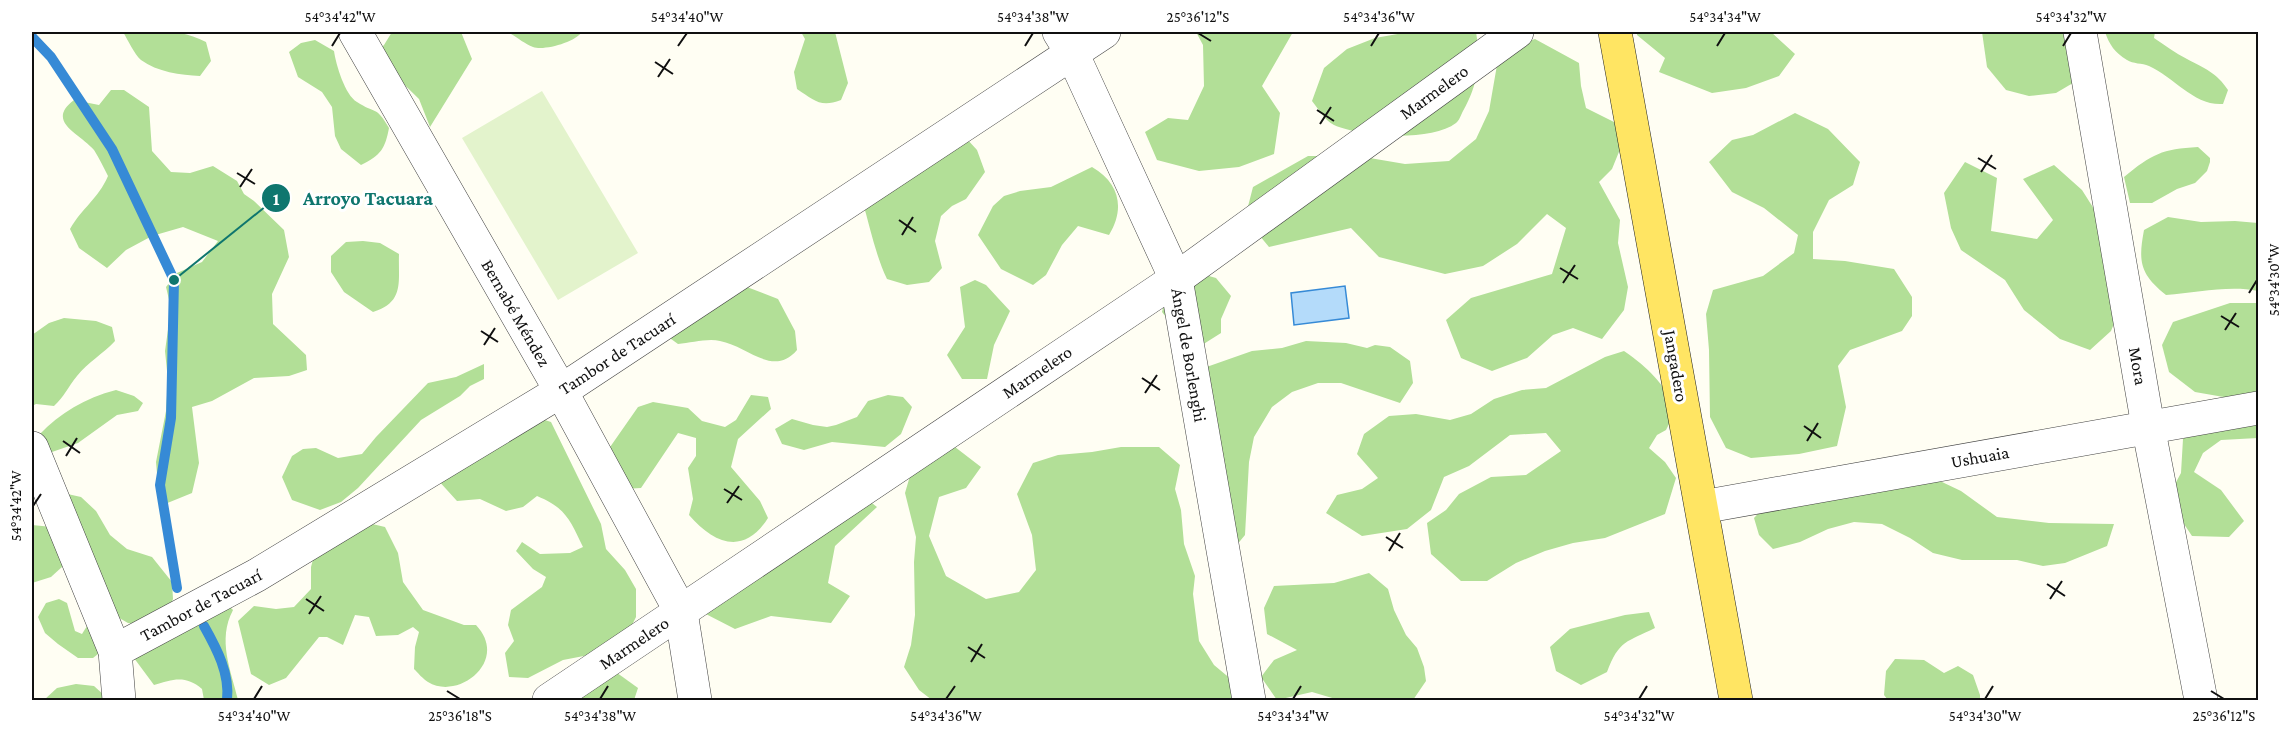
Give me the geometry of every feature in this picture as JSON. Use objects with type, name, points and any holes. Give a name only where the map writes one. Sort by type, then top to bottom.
[{"type":"main road","name":"Jangadero","points":[[1615,32],[1736,700]]},
{"type":"street","name":"Bernabé Méndez","points":[[355,32],[561,391],[681,612],[695,700]]},
{"type":"street","name":"Tambor de Tacuarí","points":[[115,651],[257,575],[561,391],[1065,42],[1104,32]]},
{"type":"street","name":"Marmelero","points":[[549,700],[1176,279],[1517,32]]},
{"type":"street","name":"Mora","points":[[2080,32],[2148,426],[2201,700]]},
{"type":"street","name":"Ángel de Borlenghi","points":[[1065,42],[1176,279],[1249,700]]},
{"type":"street","name":"Ushuaia","points":[[1702,507],[2259,408]]},
{"type":"street","points":[[32,448],[115,651],[119,700]]},
{"type":"green space","points":[[166,31],[186,34],[206,42],[211,61],[200,76],[162,70],[141,60],[123,32]]},
{"type":"green space","points":[[392,32],[461,32],[472,59],[430,127],[419,99],[374,55]]},
{"type":"green space","points":[[511,32],[582,32],[567,42],[552,47],[538,48],[527,44]]},
{"type":"green space","points":[[801,32],[835,32],[848,83],[841,100],[828,103],[818,102],[797,89],[794,72],[805,39]]},
{"type":"green space","points":[[1196,32],[1293,32],[1262,86],[1280,113],[1274,154],[1239,167],[1199,171],[1157,160],[1145,132],[1168,118],[1188,120],[1204,86],[1203,45]]},
{"type":"green space","points":[[1409,32],[1476,32],[1477,73],[1472,92],[1457,122],[1445,129],[1430,133],[1396,136],[1346,129],[1328,121],[1312,101],[1324,68],[1347,49],[1375,38]]},
{"type":"green space","points":[[1637,32],[1771,32],[1795,54],[1779,76],[1746,88],[1712,93],[1659,72],[1665,58],[1637,35]]},
{"type":"green space","points":[[1982,32],[2082,32],[2073,83],[2056,93],[2029,96],[2006,90],[1987,67]]},
{"type":"green space","points":[[2105,32],[2155,32],[2154,38],[2219,79],[2228,90],[2223,104],[2193,96],[2158,71],[2127,60],[2113,48]]},
{"type":"green space","points":[[1535,39],[1579,63],[1586,108],[1614,122],[1623,142],[1612,169],[1599,182],[1620,220],[1618,243],[1628,287],[1624,310],[1602,339],[1573,328],[1553,335],[1527,358],[1492,371],[1461,358],[1446,320],[1471,298],[1552,274],[1566,228],[1547,214],[1517,244],[1483,266],[1445,274],[1379,257],[1351,228],[1269,247],[1245,218],[1253,187],[1308,156],[1358,156],[1405,164],[1449,161],[1476,139],[1489,111],[1497,65],[1511,47]]},
{"type":"green space","points":[[315,40],[334,51],[342,79],[353,98],[378,113],[389,128],[381,151],[361,165],[341,149],[335,136],[332,107],[322,92],[298,77],[289,52],[301,43]]},
{"type":"green space","points":[[111,90],[124,90],[149,107],[152,151],[171,172],[190,173],[213,166],[237,181],[244,194],[284,230],[289,257],[272,294],[273,324],[306,355],[307,370],[289,376],[254,378],[212,401],[192,407],[199,463],[192,493],[165,504],[158,485],[156,462],[166,411],[168,381],[165,351],[171,308],[166,287],[177,273],[202,262],[218,241],[183,227],[152,236],[126,250],[107,268],[79,248],[70,229],[100,191],[108,176],[94,150],[68,127],[63,115],[74,100],[99,105]]},
{"type":"green space","points":[[542,91],[638,253],[558,300],[462,138]]},
{"type":"green space","points":[[1795,113],[1828,129],[1860,162],[1853,185],[1829,200],[1813,232],[1813,259],[1845,261],[1894,269],[1912,297],[1912,316],[1902,331],[1850,350],[1838,366],[1846,407],[1837,446],[1799,454],[1751,458],[1726,448],[1710,417],[1706,314],[1713,290],[1763,276],[1794,253],[1798,235],[1764,208],[1732,192],[1709,162],[1732,140],[1753,135]]},
{"type":"green space","points":[[966,138],[977,150],[985,172],[966,199],[952,206],[941,216],[935,241],[942,268],[929,282],[907,285],[887,279],[862,200]]},
{"type":"green space","points":[[2198,147],[2210,158],[2210,162],[2207,171],[2195,183],[2177,189],[2152,203],[2130,203],[2124,177],[2158,154],[2175,149]]},
{"type":"green space","points":[[1965,162],[1997,178],[1991,231],[2037,239],[2053,220],[2023,179],[2054,165],[2082,190],[2094,209],[2125,296],[2111,331],[2090,350],[2060,339],[2024,310],[2005,280],[1961,250],[1951,228],[1944,193]]},
{"type":"green space","points":[[1092,167],[1109,181],[1117,197],[1117,216],[1109,235],[1078,226],[1062,245],[1046,275],[1033,285],[1001,269],[978,235],[993,206],[1004,196],[1020,191],[1051,187]]},
{"type":"green space","points":[[2168,217],[2201,222],[2258,223],[2258,291],[2224,289],[2166,295],[2146,274],[2141,251],[2144,230]]},
{"type":"green space","points":[[346,242],[380,243],[399,254],[399,282],[395,297],[383,308],[373,312],[344,292],[331,272],[331,256]]},
{"type":"green space","points":[[1202,274],[1216,278],[1231,296],[1221,319],[1221,333],[1202,345],[1181,336],[1162,312],[1168,288]]},
{"type":"green space","points":[[975,280],[986,285],[1010,311],[994,345],[987,379],[962,379],[947,355],[965,327],[960,287]]},
{"type":"green space","points":[[739,284],[778,299],[795,331],[797,350],[788,358],[769,361],[715,340],[678,344],[656,328]]},
{"type":"green space","points":[[2230,303],[2258,303],[2258,403],[2195,392],[2169,372],[2162,345],[2173,322]]},
{"type":"green space","points":[[64,318],[96,321],[112,327],[115,341],[81,371],[54,406],[36,404],[32,406],[32,335],[49,323]]},
{"type":"green space","points":[[1306,341],[1346,343],[1367,348],[1375,345],[1390,347],[1410,361],[1413,383],[1400,403],[1341,383],[1318,383],[1292,392],[1272,407],[1254,437],[1249,462],[1245,535],[1231,552],[1198,370],[1252,351],[1282,348]]},
{"type":"green space","points":[[1624,351],[1654,376],[1677,408],[1666,430],[1657,435],[1649,448],[1665,462],[1676,478],[1665,514],[1605,538],[1573,543],[1545,551],[1516,563],[1487,581],[1461,581],[1431,554],[1427,523],[1446,510],[1459,494],[1491,477],[1526,475],[1561,451],[1546,433],[1510,435],[1469,466],[1444,477],[1431,510],[1407,529],[1362,536],[1326,513],[1337,495],[1362,489],[1378,478],[1357,454],[1364,434],[1389,416],[1416,414],[1450,420],[1471,414],[1494,399],[1522,390],[1546,388],[1605,357]]},
{"type":"green space","points":[[484,364],[484,379],[421,420],[358,488],[341,502],[320,510],[292,500],[282,477],[292,456],[303,449],[316,448],[338,458],[362,454],[428,383],[456,377]]},
{"type":"green space","points":[[116,390],[134,396],[143,403],[138,411],[117,415],[78,443],[52,452],[39,435],[74,407]]},
{"type":"green space","points":[[751,395],[768,397],[771,409],[738,439],[731,467],[760,501],[768,518],[749,538],[729,542],[719,539],[689,515],[693,499],[688,468],[696,456],[696,438],[678,433],[641,488],[623,489],[601,460],[638,407],[653,402],[688,408],[702,421],[725,427],[736,420]]},
{"type":"green space","points":[[888,395],[903,397],[912,407],[901,434],[885,447],[832,442],[804,450],[782,444],[775,429],[792,419],[827,427],[836,425],[857,417],[868,401]]},
{"type":"green space","points":[[2258,410],[2258,438],[2221,440],[2203,453],[2194,472],[2221,490],[2244,521],[2229,537],[2192,536],[2176,512],[2175,484],[2181,473],[2183,439],[2198,427]]},
{"type":"green space","points":[[523,413],[551,422],[601,524],[606,549],[625,570],[636,589],[636,617],[629,631],[589,655],[563,660],[528,678],[509,677],[505,653],[514,641],[508,625],[511,610],[542,587],[546,577],[533,569],[516,551],[522,542],[540,554],[570,553],[583,547],[561,510],[537,496],[523,507],[506,511],[480,499],[457,501],[437,479]]},
{"type":"green space","points":[[955,447],[981,467],[966,488],[939,497],[929,536],[946,576],[986,599],[1019,592],[1036,570],[1032,535],[1017,494],[1033,463],[1058,455],[1121,447],[1159,447],[1180,465],[1175,489],[1181,510],[1184,544],[1195,576],[1193,594],[1199,641],[1214,665],[1238,685],[1236,700],[932,700],[919,690],[904,667],[911,645],[915,615],[916,537],[905,493],[912,469]]},
{"type":"green space","points":[[1921,472],[1961,491],[1997,517],[2049,523],[2114,524],[2107,546],[2065,563],[2043,566],[2017,560],[1962,560],[1933,553],[1882,524],[1854,522],[1828,529],[1800,542],[1773,549],[1759,535],[1754,518],[1768,503]]},
{"type":"green space","points":[[850,486],[877,507],[835,546],[828,583],[850,596],[831,623],[771,616],[735,629],[700,611]]},
{"type":"green space","points":[[63,493],[81,497],[96,511],[110,535],[127,549],[152,557],[172,582],[173,599],[169,609],[145,626],[128,623],[107,611]]},
{"type":"green space","points":[[368,523],[385,527],[398,553],[403,582],[423,610],[464,625],[476,625],[485,639],[487,652],[484,664],[465,682],[453,686],[440,686],[428,682],[414,669],[415,647],[419,632],[413,627],[398,635],[376,636],[369,617],[355,615],[343,645],[327,637],[319,637],[286,678],[269,685],[251,674],[238,621],[254,606],[276,609],[294,607],[311,589],[311,567],[315,552]]},
{"type":"green space","points":[[32,525],[52,527],[63,566],[51,577],[32,583]]},
{"type":"green space","points":[[1369,573],[1388,589],[1394,610],[1406,635],[1417,648],[1424,667],[1426,681],[1413,700],[1339,700],[1312,692],[1277,700],[1261,677],[1274,660],[1297,650],[1267,634],[1264,608],[1274,586],[1334,583]]},
{"type":"green space","points":[[59,599],[67,603],[75,631],[82,634],[87,626],[96,626],[103,650],[93,658],[78,658],[45,633],[38,617],[46,603]]},
{"type":"green space","points":[[229,606],[233,610],[226,632],[227,655],[238,700],[204,700],[202,689],[185,680],[179,679],[154,685],[131,654]]},
{"type":"green space","points":[[1649,612],[1655,628],[1625,643],[1611,661],[1607,672],[1581,685],[1556,671],[1550,647],[1570,629],[1625,615]]},
{"type":"green space","points":[[1895,659],[1924,660],[1944,673],[1958,666],[1973,675],[1980,700],[1888,700],[1884,695],[1886,671]]},
{"type":"green space","points":[[613,670],[638,688],[634,700],[537,700]]},
{"type":"green space","points":[[76,684],[94,686],[105,696],[104,700],[44,700],[57,688]]},
{"type":"water","points":[[1345,286],[1349,318],[1294,325],[1291,293]]},
{"type":"waterway","points":[[32,37],[51,57],[112,149],[174,280],[171,418],[160,485],[177,588]]},
{"type":"waterway","points":[[204,626],[218,653],[224,671],[227,700]]},
{"type":"place","name":"Arroyo Tacuara","points":[[174,280]]}]
